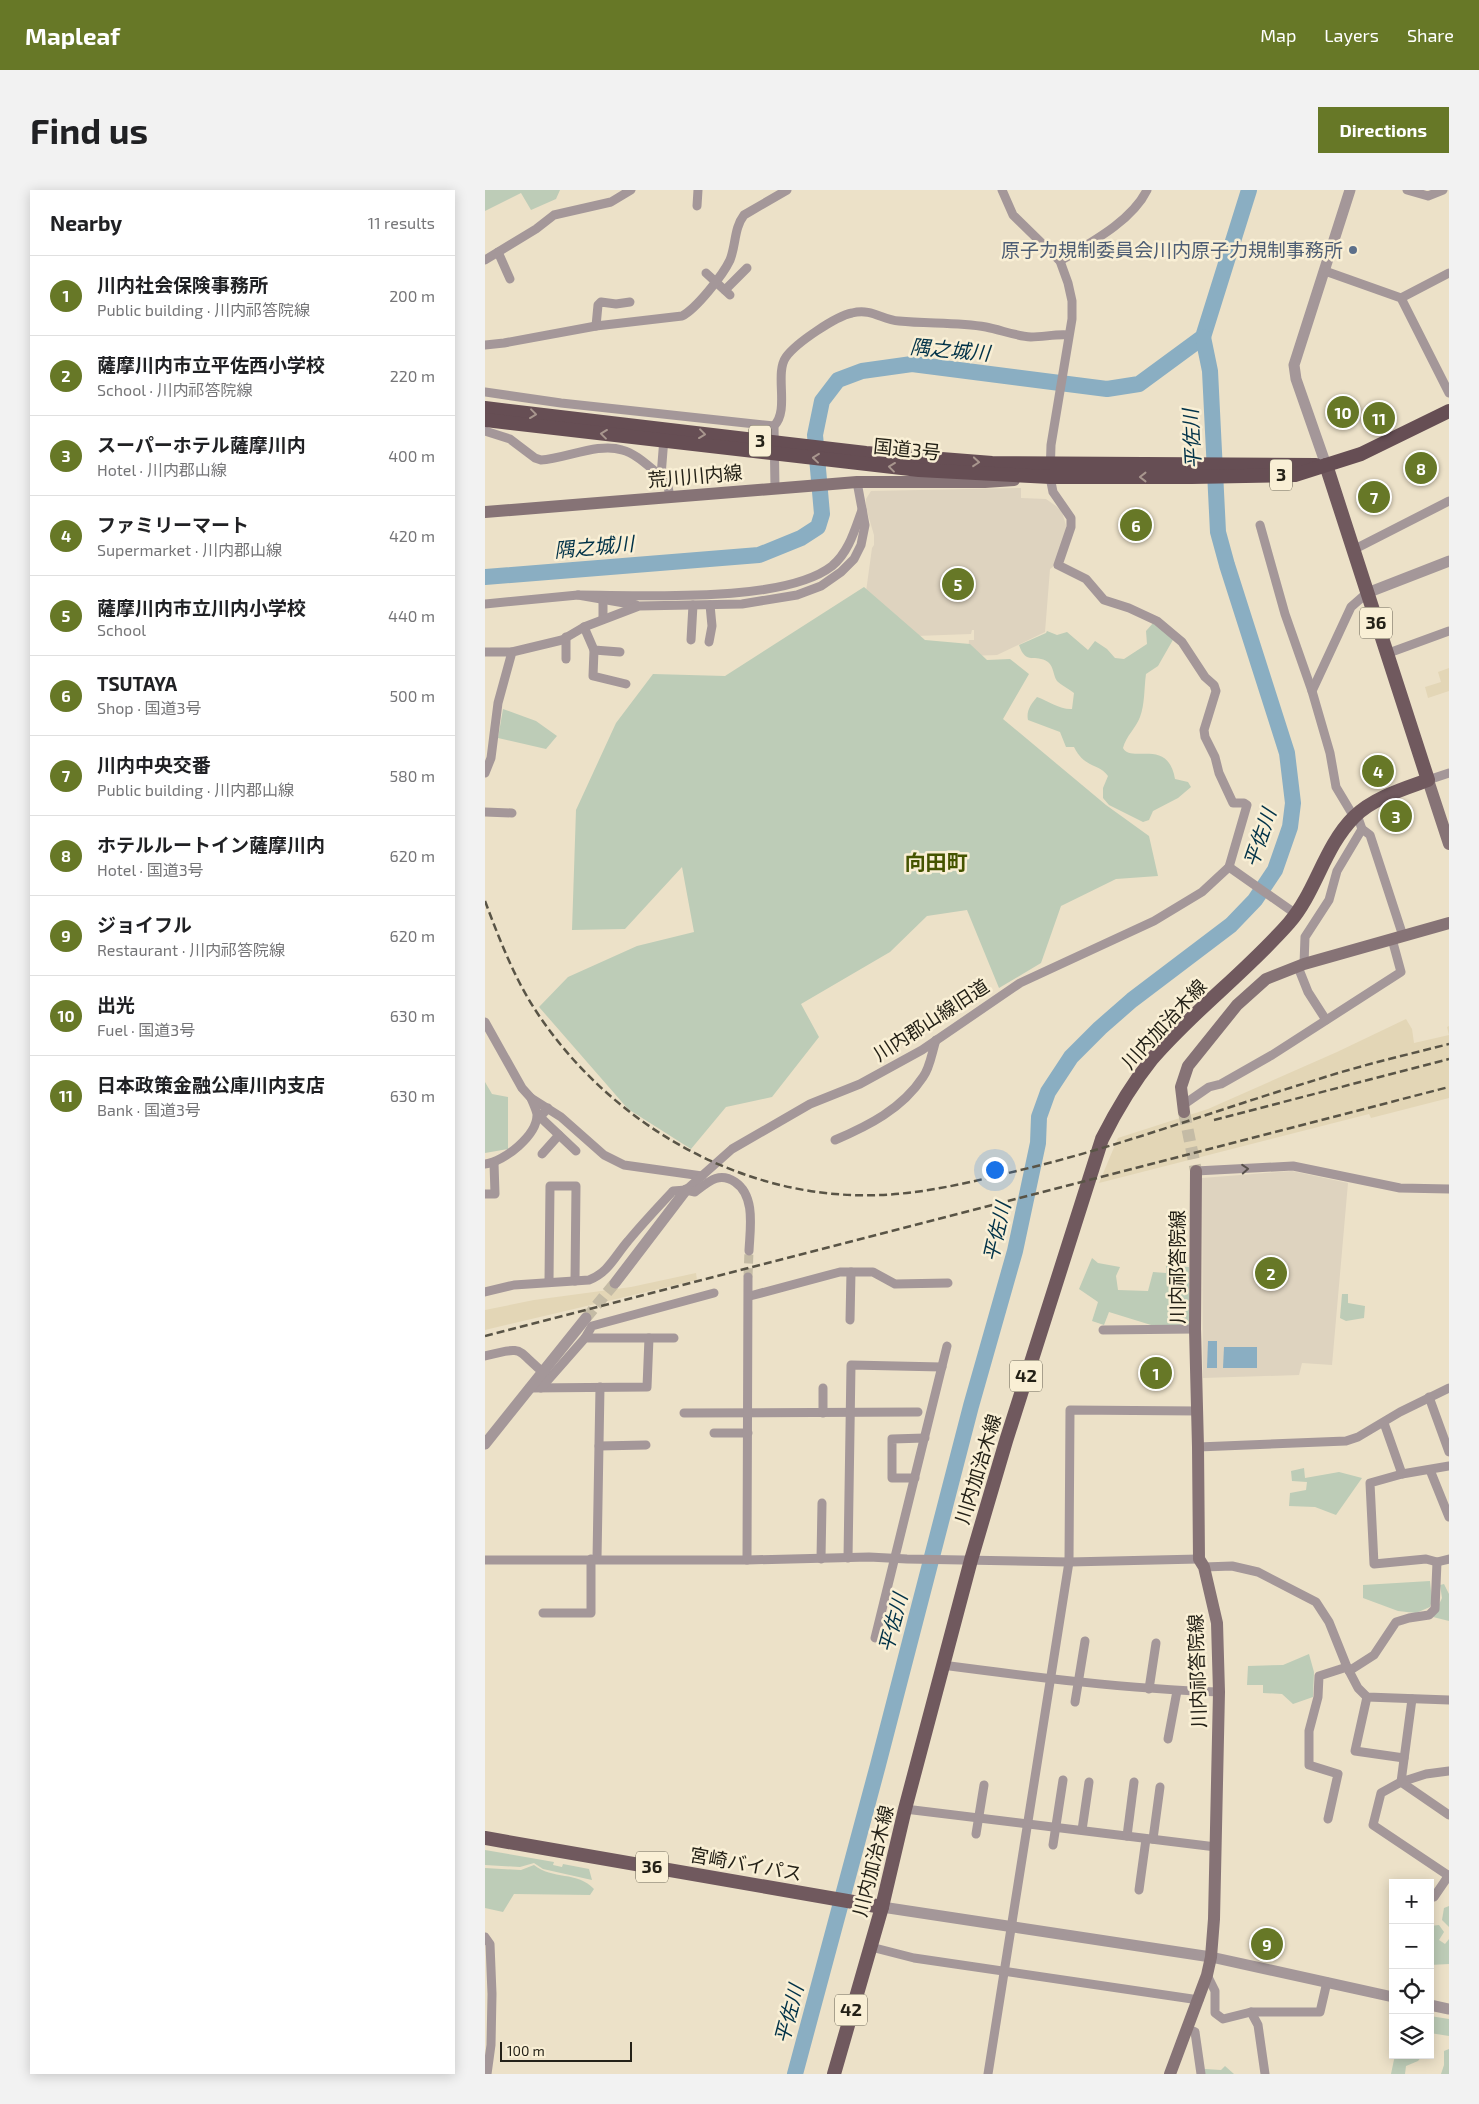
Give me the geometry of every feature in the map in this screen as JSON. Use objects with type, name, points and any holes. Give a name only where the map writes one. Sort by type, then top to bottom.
[{"type":"highway","name":"国道3号","points":[[485,408],[653,434]]},
{"type":"highway","name":"国道3号","points":[[485,420],[653,434],[865,458],[919,470],[1051,470],[1192,477],[1295,475],[1345,460],[1378,447],[1449,411]]},
{"type":"highway","name":"国道3号","points":[[865,458],[927,458],[1051,470],[1185,463],[1326,465]]},
{"type":"main road","points":[[903,482],[919,470],[927,458]]},
{"type":"main road","name":"36","points":[[1326,465],[1428,780]]},
{"type":"main road","name":"荒川川内線","points":[[485,512],[553,508],[853,482],[985,482],[1051,470]]},
{"type":"main road","points":[[1428,780],[1449,844]]},
{"type":"main road","name":"川内加治木線","points":[[834,2074],[882,1907],[942,1665],[1005,1441],[1083,1193],[1102,1139],[1127,1094],[1152,1060],[1213,997],[1249,965],[1296,914],[1335,841],[1384,798],[1428,780]]},
{"type":"main road","points":[[1184,1109],[1181,1087],[1183,1077],[1194,1057],[1237,1005],[1266,979],[1301,966],[1449,923]]},
{"type":"main road","name":"川内祁答院線","points":[[1170,2074],[1207,1975],[1211,1958],[1214,1920],[1219,1692],[1217,1623],[1201,1563],[1195,1329],[1196,1171]]},
{"type":"main road","name":"宮崎バイパス","points":[[485,1838],[882,1907]]},
{"type":"street","points":[[485,260],[536,229],[554,215],[611,202],[631,190]]},
{"type":"street","points":[[697,206],[698,190]]},
{"type":"street","points":[[485,345],[595,326],[682,316],[689,312],[730,260],[739,222],[744,215],[787,190]]},
{"type":"street","points":[[1002,190],[1013,214],[1060,261],[1072,301],[1071,319],[1052,430],[1051,470],[1053,492],[1071,518],[1071,527],[1058,565],[1086,579],[1104,600],[1129,608],[1157,621],[1183,642],[1205,677],[1214,685],[1215,690],[1205,737],[1215,757],[1219,774],[1233,803],[1244,803],[1247,805],[1229,867],[1296,914]]},
{"type":"street","points":[[1060,261],[1112,229],[1141,203],[1147,190]]},
{"type":"street","points":[[1326,465],[1296,379],[1294,365],[1350,190]]},
{"type":"street","points":[[1407,190],[1430,196],[1443,190]]},
{"type":"street","points":[[498,252],[510,279]]},
{"type":"street","points":[[706,273],[716,280],[727,293],[747,268]]},
{"type":"street","points":[[1325,271],[1401,298],[1449,393]]},
{"type":"street","points":[[1401,298],[1449,273]]},
{"type":"street","points":[[595,326],[598,304],[601,302],[615,304],[630,302]]},
{"type":"street","points":[[779,487],[774,426],[779,417],[782,368],[785,357],[813,333],[853,312],[875,312],[897,321],[943,322],[986,327],[1029,337],[1055,334],[1068,336]]},
{"type":"street","points":[[485,392],[561,403],[774,426]]},
{"type":"street","points":[[661,476],[667,414]]},
{"type":"street","points":[[485,431],[510,439],[535,458],[541,460],[599,449],[622,450],[634,456],[667,481],[670,497]]},
{"type":"street","points":[[578,595],[639,606],[742,604],[797,595],[821,586],[841,572],[854,559],[861,545],[865,525],[862,507],[853,482]]},
{"type":"street","points":[[1353,550],[1449,501]]},
{"type":"street","points":[[485,604],[578,595],[699,595],[753,590],[795,583],[816,576],[833,565],[845,552],[862,507]]},
{"type":"street","points":[[1184,1109],[1209,1087],[1221,1084],[1272,1055],[1401,972],[1398,937],[1369,835],[1336,787],[1330,753],[1312,691],[1285,614],[1260,525]]},
{"type":"street","points":[[1312,691],[1351,607],[1367,593],[1449,561]]},
{"type":"street","points":[[603,600],[603,619]]},
{"type":"street","points":[[691,640],[693,605]]},
{"type":"street","points":[[709,642],[712,626],[710,605]]},
{"type":"street","points":[[485,652],[512,652],[566,637],[584,627],[639,606]]},
{"type":"street","points":[[584,627],[594,650],[593,676],[626,684]]},
{"type":"street","points":[[1386,654],[1449,630]]},
{"type":"street","points":[[566,637],[566,658]]},
{"type":"street","points":[[594,650],[620,652]]},
{"type":"street","points":[[485,773],[491,758],[490,729],[512,652]]},
{"type":"street","points":[[1428,780],[1449,773]]},
{"type":"street","points":[[485,812],[512,814]]},
{"type":"street","points":[[1327,1020],[1308,992],[1301,966],[1305,937],[1329,900],[1337,871],[1358,820]]},
{"type":"street","name":"川内郡山線旧道","points":[[615,1283],[686,1190],[731,1149],[810,1104],[860,1084],[885,1071],[936,1040],[1019,984],[1154,921],[1202,892],[1229,867]]},
{"type":"street","points":[[485,1022],[522,1088],[531,1098],[561,1117],[604,1155],[624,1166],[702,1176]]},
{"type":"street","points":[[835,1140],[873,1124],[905,1098],[924,1076],[936,1040]]},
{"type":"street","points":[[531,1098],[539,1116],[576,1150]]},
{"type":"street","points":[[485,1194],[495,1194],[489,1164],[516,1149],[528,1135],[535,1121],[548,1108]]},
{"type":"street","points":[[543,1154],[559,1135]]},
{"type":"street","points":[[1196,1171],[1293,1166],[1330,1172],[1400,1188],[1449,1189]]},
{"type":"street","points":[[485,1292],[514,1285],[589,1280],[599,1276],[673,1191],[686,1190],[695,1192],[708,1181],[719,1176],[730,1178],[743,1187],[750,1205],[749,1251]]},
{"type":"street","points":[[549,1282],[550,1186],[576,1186],[575,1281]]},
{"type":"street","points":[[750,1296],[839,1272],[873,1272],[895,1284],[948,1283]]},
{"type":"street","points":[[850,1320],[851,1272]]},
{"type":"street","points":[[747,1560],[750,1296],[748,1277]]},
{"type":"street","points":[[547,1374],[585,1338],[592,1326],[714,1293]]},
{"type":"street","points":[[485,1444],[547,1374],[586,1318]]},
{"type":"street","points":[[1103,1330],[1195,1329]]},
{"type":"street","points":[[585,1338],[674,1338]]},
{"type":"street","points":[[535,1388],[647,1387],[649,1338]]},
{"type":"street","points":[[875,1638],[947,1346]]},
{"type":"street","points":[[485,1356],[516,1350],[524,1353],[547,1374]]},
{"type":"street","points":[[848,1558],[851,1365],[942,1367]]},
{"type":"street","points":[[543,1613],[591,1613],[600,1388]]},
{"type":"street","points":[[823,1388],[823,1413]]},
{"type":"street","points":[[1198,1447],[1346,1441],[1358,1437],[1429,1397],[1449,1388]]},
{"type":"street","points":[[1429,1397],[1449,1452]]},
{"type":"street","points":[[988,2074],[1069,1562],[1070,1410],[1197,1410]]},
{"type":"street","points":[[684,1412],[917,1412]]},
{"type":"street","points":[[1384,1423],[1402,1474]]},
{"type":"street","points":[[714,1433],[748,1433]]},
{"type":"street","points":[[915,1478],[892,1478],[892,1439],[925,1438]]},
{"type":"street","points":[[599,1446],[646,1445]]},
{"type":"street","points":[[1449,1466],[1402,1474],[1370,1483],[1374,1564],[1426,1559],[1437,1562],[1449,1560]]},
{"type":"street","points":[[1430,1470],[1449,1517]]},
{"type":"street","points":[[821,1559],[823,1503]]},
{"type":"street","points":[[485,1560],[747,1560],[869,1557],[895,1559],[1201,1563],[1232,1566],[1258,1572],[1316,1602],[1329,1622],[1348,1669],[1358,1688],[1367,1697],[1449,1700]]},
{"type":"street","points":[[1327,1818],[1338,1774],[1309,1765],[1309,1731],[1318,1697],[1319,1676],[1348,1669],[1374,1655],[1396,1622],[1429,1615],[1435,1609],[1437,1562]]},
{"type":"street","points":[[1075,1702],[1085,1641]]},
{"type":"street","points":[[1149,1688],[1156,1643]]},
{"type":"street","points":[[942,1665],[1051,1680],[1177,1691],[1219,1692]]},
{"type":"street","points":[[1168,1740],[1177,1691]]},
{"type":"street","points":[[1367,1697],[1355,1751],[1405,1758]]},
{"type":"street","points":[[1401,1782],[1412,1699]]},
{"type":"street","points":[[1434,1896],[1449,1875],[1373,1825],[1381,1793],[1401,1782],[1426,1774],[1449,1771]]},
{"type":"street","points":[[1053,1845],[1063,1780]]},
{"type":"street","points":[[1081,1830],[1089,1782]]},
{"type":"street","points":[[1127,1836],[1134,1782]]},
{"type":"street","points":[[1401,1782],[1449,1815]]},
{"type":"street","points":[[976,1834],[984,1785]]},
{"type":"street","points":[[1139,1890],[1160,1787]]},
{"type":"street","points":[[905,1809],[1216,1848]]},
{"type":"street","points":[[882,1907],[1211,1958],[1389,1996]]},
{"type":"street","points":[[485,1937],[490,1944],[492,1994],[491,2045],[487,2074]]},
{"type":"street","points":[[871,1947],[914,1958],[1199,2000]]},
{"type":"street","points":[[1207,1975],[1215,1991],[1215,2014],[1223,2019],[1251,2012],[1321,2012],[1327,1982]]},
{"type":"street","points":[[1434,2006],[1449,2009]]},
{"type":"street","points":[[1251,2012],[1258,2025],[1265,2074]]},
{"type":"street","points":[[1188,2029],[1195,2032],[1201,2074]]},
{"type":"shaded area","points":[[1021,488],[1021,498],[1046,499],[1056,506],[1062,512],[1067,529],[1054,566],[1050,569],[1045,632],[997,655],[968,656],[969,640],[974,640],[974,630],[972,630],[971,634],[916,636],[865,599],[874,545],[874,535],[866,508],[866,499],[871,491]]},
{"type":"shaded area","points":[[1449,668],[1449,691],[1428,698],[1425,687],[1441,682],[1438,672]]},
{"type":"shaded area","points":[[1406,1019],[1412,1029],[1414,1043],[1449,1035],[1449,1098],[1371,1118],[1369,1114],[1099,1183],[1118,1138],[1208,1109]]},
{"type":"shaded area","points":[[1292,1171],[1348,1183],[1332,1365],[1302,1363],[1299,1375],[1203,1378],[1202,1178]]},
{"type":"shaded area","points":[[696,1273],[697,1280],[485,1330],[485,1310],[534,1300],[631,1287]]},
{"type":"green space","points":[[485,190],[560,190],[556,199],[531,210],[521,193],[485,211]]},
{"type":"green space","points":[[864,587],[925,640],[970,644],[987,660],[1010,659],[1029,674],[1003,719],[1106,805],[1149,836],[1158,876],[1116,879],[1061,906],[1041,963],[999,988],[967,910],[927,916],[890,952],[801,1004],[819,1037],[772,1097],[726,1107],[691,1149],[628,1109],[539,1007],[568,977],[637,946],[694,932],[682,867],[625,929],[572,930],[576,810],[616,723],[653,674],[725,676]]},
{"type":"green space","points":[[1154,622],[1174,638],[1158,666],[1146,674],[1142,712],[1123,748],[1127,752],[1134,754],[1158,755],[1165,759],[1171,766],[1175,779],[1188,782],[1191,787],[1178,798],[1153,811],[1149,820],[1143,822],[1109,805],[1103,798],[1103,788],[1108,776],[1083,759],[1074,747],[1066,747],[1060,732],[1028,720],[1029,708],[1037,697],[1059,707],[1072,709],[1074,693],[1057,681],[1048,662],[1039,658],[1028,657],[1019,645],[1047,631],[1057,635],[1067,632],[1088,650],[1095,641],[1107,649],[1115,658],[1124,659],[1147,644],[1146,631]]},
{"type":"green space","points":[[503,709],[536,721],[557,736],[546,749],[498,738]]},
{"type":"green space","points":[[485,1082],[492,1094],[508,1097],[508,1149],[485,1153]]},
{"type":"green space","points":[[1092,1258],[1098,1263],[1120,1267],[1116,1276],[1118,1290],[1148,1291],[1153,1272],[1166,1273],[1166,1266],[1189,1267],[1189,1325],[1151,1325],[1109,1312],[1104,1325],[1092,1321],[1098,1302],[1079,1289]]},
{"type":"green space","points":[[1342,1294],[1348,1294],[1348,1303],[1365,1306],[1364,1318],[1346,1321],[1340,1318]]},
{"type":"green space","points":[[1304,1468],[1305,1478],[1339,1472],[1362,1478],[1336,1515],[1315,1507],[1289,1506],[1290,1493],[1306,1490],[1307,1482],[1292,1481],[1291,1471]]},
{"type":"green space","points":[[1430,1581],[1432,1600],[1430,1607],[1416,1613],[1398,1611],[1363,1598],[1363,1585]]},
{"type":"green space","points":[[1444,1584],[1449,1594],[1449,1621],[1433,1617],[1442,1598],[1440,1585]]},
{"type":"green space","points":[[1309,1654],[1314,1672],[1313,1697],[1293,1704],[1282,1694],[1263,1693],[1263,1685],[1247,1685],[1248,1666],[1283,1665]]},
{"type":"green space","points":[[485,1850],[554,1862],[553,1865],[562,1867],[563,1864],[589,1869],[592,1880],[543,1869],[534,1863],[520,1867],[485,1865]]},
{"type":"green space","points":[[534,1865],[549,1873],[573,1877],[588,1883],[594,1889],[590,1895],[514,1894],[503,1912],[485,1908],[485,1868],[521,1870]]},
{"type":"green space","points":[[1449,1906],[1449,1927],[1442,1920],[1444,1908]]},
{"type":"green space","points":[[1439,1925],[1444,1932],[1439,1940],[1445,1944],[1449,1939],[1449,1964],[1434,1965],[1434,1926]]},
{"type":"green space","points":[[1434,2017],[1449,2019],[1449,2036],[1434,2034]]},
{"type":"green space","points":[[1449,2049],[1449,2074],[1441,2074],[1444,2065],[1444,2051]]},
{"type":"green space","points":[[1394,2059],[1420,2059],[1406,2066],[1405,2074],[1391,2074]]},
{"type":"green space","points":[[1225,2066],[1234,2074],[1205,2074],[1205,2069],[1221,2070]]},
{"type":"water","points":[[1208,1341],[1217,1341],[1217,1368],[1207,1368]]},
{"type":"water","points":[[1224,1347],[1257,1347],[1257,1368],[1223,1368]]},
{"type":"waterway","name":"隅之城川","points":[[485,577],[759,555],[801,538],[818,527],[822,514],[815,435],[822,401],[838,380],[862,371],[912,364],[1107,389],[1139,384],[1203,337],[1249,190]]},
{"type":"waterway","name":"平佐川","points":[[795,2074],[878,1765],[971,1406],[1015,1251],[1038,1143],[1039,1117],[1048,1092],[1071,1057],[1100,1028],[1132,1000],[1231,925],[1255,900],[1275,870],[1290,827],[1293,803],[1287,753],[1218,532],[1210,371],[1203,337]]},
{"type":"tunnel","points":[[1184,1112],[1196,1171]]},
{"type":"tunnel","points":[[748,1277],[749,1251]]},
{"type":"tunnel","points":[[586,1318],[615,1283]]},
{"type":"railway","points":[[485,901],[513,969],[534,1008],[564,1049],[600,1087],[640,1119],[683,1147],[729,1169],[778,1184],[829,1193],[899,1194],[936,1189],[992,1177],[1102,1148],[1351,1069],[1449,1044]]},
{"type":"railway","points":[[1214,1120],[1449,1059]]},
{"type":"railway","points":[[485,1336],[1449,1087]]},
{"type":"place","name":"原子力規制委員会川内原子力規制事務所","points":[[1353,250]]},
{"type":"place","name":"出光","points":[[1343,412]]},
{"type":"place","name":"日本政策金融公庫川内支店","points":[[1379,418]]},
{"type":"place","name":"ホテルルートイン薩摩川内","points":[[1421,468]]},
{"type":"place","name":"川内中央交番","points":[[1374,497]]},
{"type":"place","name":"TSUTAYA","points":[[1136,525]]},
{"type":"place","name":"薩摩川内市立川内小学校","points":[[958,584]]},
{"type":"place","name":"ファミリーマート","points":[[1378,771]]},
{"type":"place","name":"スーパーホテル薩摩川内","points":[[1396,816]]},
{"type":"place","name":"薩摩川内市立平佐西小学校","points":[[1271,1273]]},
{"type":"place","name":"川内社会保険事務所","points":[[1156,1373]]},
{"type":"place","name":"ジョイフル","points":[[1267,1944]]},
{"type":"district","name":"向田町","points":[[936,863]]}]
